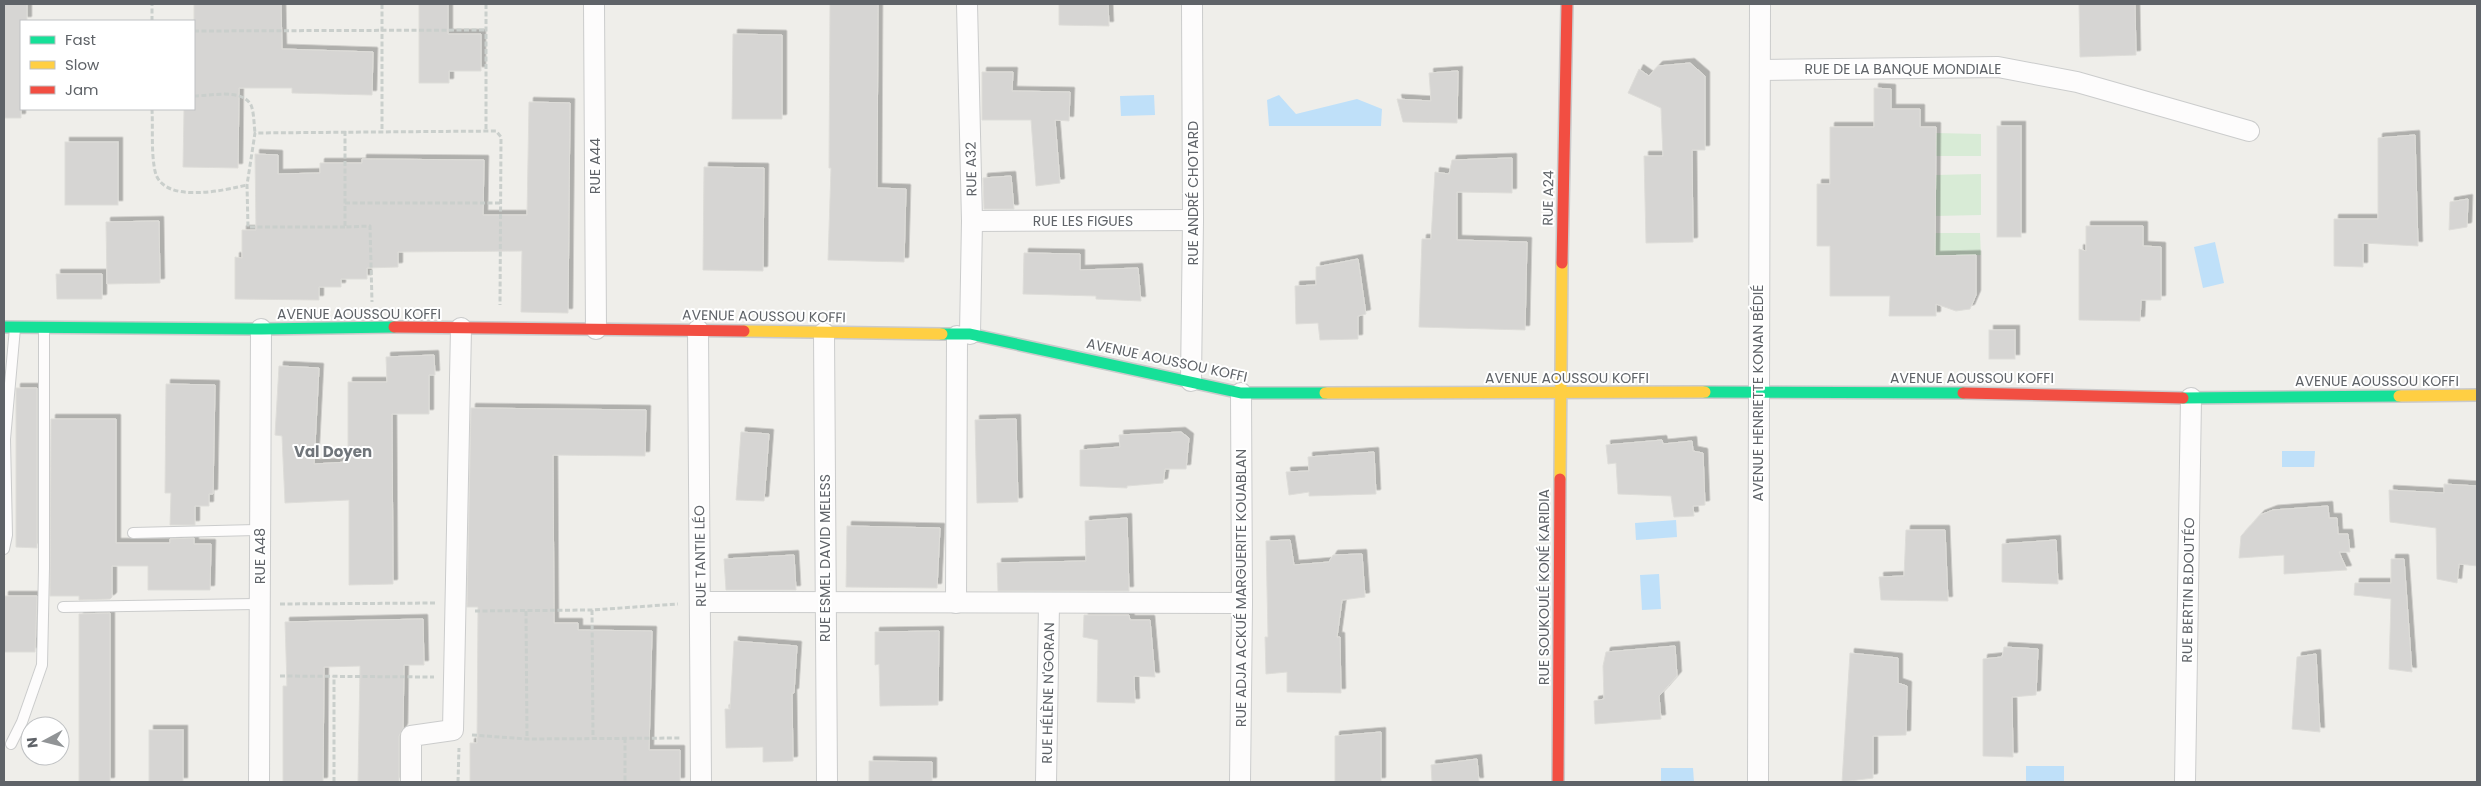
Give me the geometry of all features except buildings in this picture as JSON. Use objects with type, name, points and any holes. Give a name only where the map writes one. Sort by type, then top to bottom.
[{"type":"street","name":"RUE A44","points":[[594,4],[596,329]]},
{"type":"street","name":"RUE A32","points":[[956,603],[963,335],[972,221],[967,4]]},
{"type":"street","name":"RUE ANDRÉ CHOTARD","points":[[1191,381],[1193,220],[1192,4]]},
{"type":"street","name":"RUE A24","points":[[1560,392],[1567,4]]},
{"type":"street","name":"AVENUE HENRIETTE KONAN BÉDIÉ","points":[[1758,782],[1760,4]]},
{"type":"street","name":"RUE DE LA BANQUE MONDIALE","points":[[1760,70],[1998,67],[2077,82],[2249,131]]},
{"type":"street","name":"RUE LES FIGUES","points":[[972,221],[1193,220]]},
{"type":"street","name":"AVENUE AOUSSOU KOFFI","points":[[9,327],[500,328],[963,335],[1191,381],[1241,393],[1560,392],[1758,394],[1932,392],[2191,398],[2477,395]]},
{"type":"street","points":[[411,782],[411,736],[456,733],[454,677],[461,328]]},
{"type":"street","name":"RUE A48","points":[[259,782],[261,329]]},
{"type":"street","name":"RUE TANTIE LÉO","points":[[698,330],[701,782]]},
{"type":"street","name":"RUE ESMEL DAVID MELESS","points":[[824,333],[827,782]]},
{"type":"street","name":"RUE SOUKOULÉ KONÉ KARIDIA","points":[[1558,782],[1560,392]]},
{"type":"street","name":"RUE ADJA ACKUÉ MARGUERITE KOUABLAN","points":[[1240,782],[1242,603],[1241,393]]},
{"type":"street","name":"RUE BERTIN B.DOUTÉO","points":[[2185,782],[2191,398]]},
{"type":"street","points":[[701,602],[1242,603]]},
{"type":"street","name":"RUE HÉLÈNE N'GORAN","points":[[1046,782],[1049,604]]},
{"type":"lane","points":[[4,549],[7,535],[6,439],[9,327]]},
{"type":"lane","points":[[10,744],[22,722],[42,665],[44,327]]},
{"type":"lane","points":[[133,533],[260,530]]},
{"type":"lane","points":[[62,607],[260,604]]},
{"type":"path","points":[[152,4],[152,20]]},
{"type":"path","points":[[382,4],[382,131]]},
{"type":"path","points":[[486,4],[486,131]]},
{"type":"path","points":[[195,30],[486,30]]},
{"type":"path","points":[[195,96],[238,95],[245,98],[252,106],[255,133],[247,186],[248,227],[370,226],[373,327]]},
{"type":"path","points":[[152,110],[155,172],[160,182],[177,191],[205,194],[247,186]]},
{"type":"path","points":[[255,133],[496,130],[501,137],[500,328]]},
{"type":"path","points":[[345,131],[345,226]]},
{"type":"path","points":[[345,203],[500,203]]},
{"type":"path","points":[[260,604],[455,607],[526,611],[592,610],[701,602]]},
{"type":"path","points":[[592,610],[593,738]]},
{"type":"path","points":[[526,611],[527,739]]},
{"type":"path","points":[[260,676],[454,677]]},
{"type":"path","points":[[334,676],[334,782]]},
{"type":"path","points":[[458,782],[456,733],[527,739],[701,738]]},
{"type":"path","points":[[625,738],[625,782]]},
{"type":"green space","points":[[1936,133],[1981,134],[1981,156],[1936,156]]},
{"type":"green space","points":[[1981,174],[1981,215],[1935,216],[1936,175]]},
{"type":"green space","points":[[1935,233],[1980,233],[1981,255],[1935,256]]},
{"type":"water","points":[[1154,95],[1155,115],[1121,116],[1120,96]]},
{"type":"water","points":[[1279,95],[1296,114],[1357,99],[1382,109],[1381,126],[1269,126],[1267,100]]},
{"type":"water","points":[[2215,242],[2224,283],[2203,288],[2194,247]]},
{"type":"water","points":[[2282,451],[2315,451],[2314,467],[2282,467]]},
{"type":"water","points":[[1676,520],[1677,537],[1636,540],[1635,523]]},
{"type":"water","points":[[1659,574],[1661,609],[1642,610],[1640,575]]},
{"type":"water","points":[[2026,766],[2064,766],[2064,782],[2026,782]]},
{"type":"water","points":[[1661,768],[1693,768],[1694,782],[1661,782]]},
{"type":"traffic: fast","points":[[4,327],[261,329],[394,327]]},
{"type":"traffic: fast","points":[[942,334],[970,334],[1241,393],[1325,393]]},
{"type":"traffic: fast","points":[[1705,392],[1963,393]]},
{"type":"traffic: fast","points":[[2183,398],[2399,396]]},
{"type":"traffic: slow","points":[[1560,479],[1562,263]]},
{"type":"traffic: slow","points":[[744,331],[942,334]]},
{"type":"traffic: slow","points":[[1325,393],[1705,392]]},
{"type":"traffic: slow","points":[[2399,396],[2477,395]]},
{"type":"traffic: jam","points":[[1562,263],[1567,4]]},
{"type":"traffic: jam","points":[[394,327],[744,331]]},
{"type":"traffic: jam","points":[[1963,393],[2183,398]]},
{"type":"traffic: jam","points":[[1558,782],[1560,479]]},
{"type":"district","name":"Val Doyen","points":[[333,452]]}]
